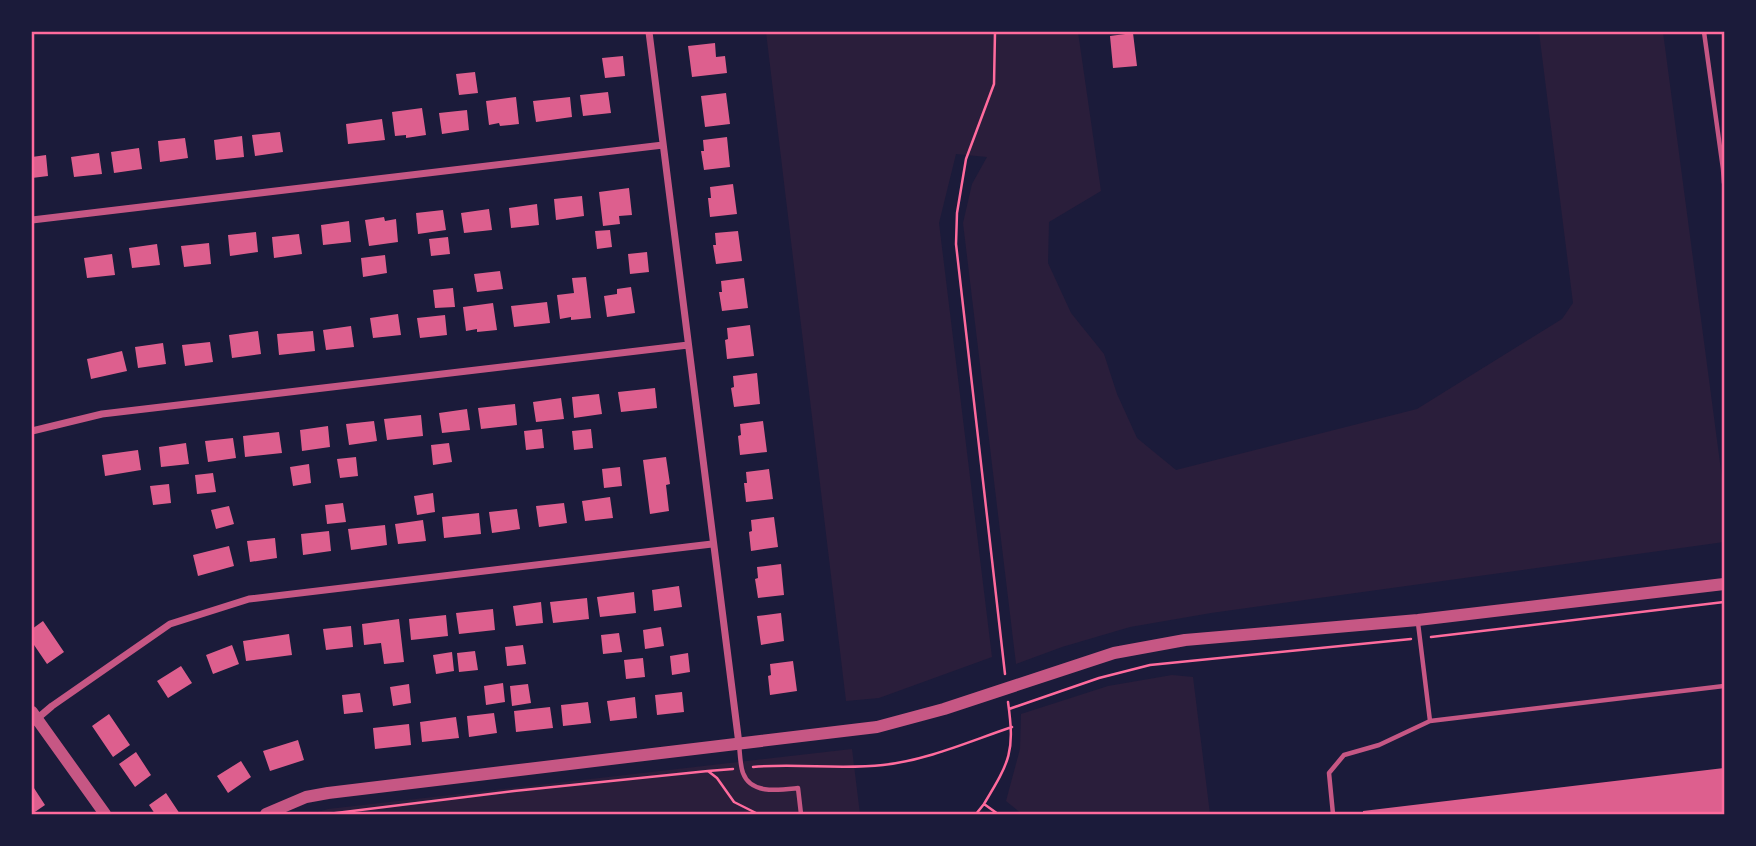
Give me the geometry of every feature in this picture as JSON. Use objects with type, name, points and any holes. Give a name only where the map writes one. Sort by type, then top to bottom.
[{"type":"street","points":[[649,32],[739,744]]},
{"type":"street","points":[[32,220],[663,145]]},
{"type":"street","points":[[32,431],[102,414],[688,345]]},
{"type":"street","points":[[105,814],[33,718],[170,624],[236,602],[280,594],[712,544]]},
{"type":"street","points":[[266,814],[306,797],[328,793],[877,727],[922,716],[1140,646],[1418,620],[1724,584]]},
{"type":"lane","points":[[1704,32],[1724,183]]},
{"type":"lane","points":[[1418,620],[1430,721]]},
{"type":"lane","points":[[1334,814],[1329,773],[1344,755],[1379,745],[1430,721],[1724,686]]},
{"type":"lane","points":[[739,744],[743,773],[753,785],[769,791],[798,788],[801,814]]},
{"type":"path","points":[[976,814],[1005,769],[1012,741],[956,244],[957,213],[966,159],[993,84],[995,32]]},
{"type":"path","points":[[1009,709],[1099,678],[1150,665],[1420,638],[1724,602]]},
{"type":"path","points":[[328,814],[708,771],[780,765],[886,765],[923,758],[1012,727]]},
{"type":"path","points":[[708,771],[717,778],[734,802],[758,814]]},
{"type":"path","points":[[984,804],[998,814]]},
{"type":"shaded area","points":[[766,32],[1078,32],[1101,191],[1049,222],[1048,263],[1071,313],[1104,354],[1117,394],[1137,438],[1176,470],[1417,409],[1562,319],[1573,303],[1539,32],[1663,32],[1724,493],[1724,542],[1211,613],[1130,627],[1016,664],[963,223],[972,184],[987,157],[956,154],[939,223],[992,657],[879,698],[846,701]]},
{"type":"shaded area","points":[[1172,675],[1193,677],[1210,814],[1022,814],[1006,801],[1020,749],[1021,714],[1108,686]]},
{"type":"shaded area","points":[[852,749],[860,814],[311,814],[328,809]]},
{"type":"building","points":[[1133,33],[1137,66],[1113,68],[1110,36]]},
{"type":"building","points":[[715,43],[716,57],[725,56],[727,73],[692,77],[688,46]]},
{"type":"building","points":[[623,56],[625,76],[605,78],[602,58]]},
{"type":"building","points":[[475,72],[478,93],[459,95],[456,74]]},
{"type":"building","points":[[608,92],[611,113],[583,116],[580,95]]},
{"type":"building","points":[[726,93],[730,124],[705,127],[701,96]]},
{"type":"building","points":[[516,97],[519,124],[489,125],[486,101]]},
{"type":"building","points":[[570,97],[572,117],[536,122],[533,101]]},
{"type":"building","points":[[422,108],[426,135],[406,138],[406,135],[395,136],[392,112]]},
{"type":"building","points":[[467,110],[469,130],[442,134],[439,113]]},
{"type":"building","points":[[382,119],[385,140],[348,144],[346,124]]},
{"type":"building","points":[[280,132],[283,152],[255,156],[252,135]]},
{"type":"building","points":[[242,136],[244,157],[216,160],[214,140]]},
{"type":"building","points":[[727,137],[730,167],[704,170],[701,151],[704,151],[703,140]]},
{"type":"building","points":[[185,138],[188,158],[160,162],[158,141]]},
{"type":"building","points":[[139,148],[142,169],[114,173],[111,152]]},
{"type":"building","points":[[99,153],[102,174],[74,177],[71,157]]},
{"type":"building","points":[[46,155],[48,176],[32,178],[32,157]]},
{"type":"building","points":[[733,184],[737,214],[710,217],[710,187]]},
{"type":"building","points":[[629,188],[632,215],[619,216],[620,224],[603,226],[599,192]]},
{"type":"building","points":[[582,196],[584,216],[556,220],[554,199]]},
{"type":"building","points":[[537,204],[539,225],[511,228],[509,208]]},
{"type":"building","points":[[489,209],[492,230],[464,233],[461,213]]},
{"type":"building","points":[[443,210],[446,230],[418,234],[416,213]]},
{"type":"building","points":[[384,217],[385,221],[396,219],[398,242],[369,246],[365,220]]},
{"type":"building","points":[[349,221],[351,242],[323,245],[321,225]]},
{"type":"building","points":[[610,230],[612,247],[597,249],[595,231]]},
{"type":"building","points":[[738,231],[742,261],[716,264],[713,245],[716,245],[715,233]]},
{"type":"building","points":[[256,232],[258,252],[230,256],[228,235]]},
{"type":"building","points":[[299,234],[302,254],[274,258],[272,237]]},
{"type":"building","points":[[448,237],[450,254],[431,256],[429,239]]},
{"type":"building","points":[[209,243],[211,264],[184,267],[181,246]]},
{"type":"building","points":[[157,244],[160,265],[132,268],[129,248]]},
{"type":"building","points":[[647,252],[649,272],[630,274],[628,254]]},
{"type":"building","points":[[112,254],[115,275],[87,278],[84,258]]},
{"type":"building","points":[[385,255],[387,273],[363,277],[361,258]]},
{"type":"building","points":[[500,271],[503,289],[477,292],[474,274]]},
{"type":"building","points":[[586,277],[591,318],[560,319],[557,295],[574,293],[572,278]]},
{"type":"building","points":[[744,278],[748,308],[722,311],[719,292],[722,292],[721,281]]},
{"type":"building","points":[[631,287],[635,313],[607,317],[604,296],[617,294],[617,289]]},
{"type":"building","points":[[453,288],[455,307],[435,308],[433,290]]},
{"type":"building","points":[[547,302],[550,323],[514,327],[511,306]]},
{"type":"building","points":[[493,303],[497,330],[466,331],[463,307]]},
{"type":"building","points":[[398,314],[401,335],[373,338],[370,318]]},
{"type":"building","points":[[445,315],[447,335],[420,338],[417,318]]},
{"type":"building","points":[[750,325],[754,356],[727,359],[727,328]]},
{"type":"building","points":[[351,326],[354,347],[326,350],[323,330]]},
{"type":"building","points":[[258,331],[261,354],[232,358],[229,335]]},
{"type":"building","points":[[313,331],[315,351],[279,355],[277,334]]},
{"type":"building","points":[[210,342],[213,362],[185,366],[182,345]]},
{"type":"building","points":[[163,343],[166,364],[138,368],[135,347]]},
{"type":"building","points":[[122,351],[127,371],[91,379],[87,359]]},
{"type":"building","points":[[757,373],[760,404],[734,407],[731,388],[734,387],[733,376]]},
{"type":"building","points":[[655,388],[657,408],[621,412],[618,392]]},
{"type":"building","points":[[599,394],[602,414],[574,418],[572,397]]},
{"type":"building","points":[[561,398],[564,419],[536,422],[533,402]]},
{"type":"building","points":[[515,404],[517,425],[481,429],[478,408]]},
{"type":"building","points":[[467,409],[470,430],[442,433],[439,413]]},
{"type":"building","points":[[421,415],[423,436],[387,440],[384,419]]},
{"type":"building","points":[[374,421],[377,441],[349,445],[346,424]]},
{"type":"building","points":[[763,421],[767,452],[740,455],[740,424]]},
{"type":"building","points":[[328,426],[330,447],[302,451],[300,430]]},
{"type":"building","points":[[542,429],[544,448],[526,450],[524,431]]},
{"type":"building","points":[[591,429],[593,448],[574,450],[572,431]]},
{"type":"building","points":[[279,432],[282,453],[245,457],[243,436]]},
{"type":"building","points":[[233,438],[236,458],[208,462],[205,441]]},
{"type":"building","points":[[186,443],[189,464],[161,467],[159,447]]},
{"type":"building","points":[[449,443],[452,462],[433,465],[431,445]]},
{"type":"building","points":[[138,450],[141,470],[105,476],[102,455]]},
{"type":"building","points":[[356,457],[358,476],[340,478],[337,459]]},
{"type":"building","points":[[666,457],[670,484],[666,485],[669,511],[650,514],[643,460]]},
{"type":"building","points":[[309,464],[311,483],[293,486],[290,467]]},
{"type":"building","points":[[620,467],[622,486],[604,488],[602,469]]},
{"type":"building","points":[[769,469],[773,499],[746,502],[746,472]]},
{"type":"building","points":[[213,473],[216,492],[197,494],[195,475]]},
{"type":"building","points":[[169,484],[171,503],[153,505],[150,486]]},
{"type":"building","points":[[433,493],[435,512],[417,515],[414,496]]},
{"type":"building","points":[[610,497],[613,518],[585,521],[582,501]]},
{"type":"building","points":[[343,503],[346,522],[327,524],[325,505]]},
{"type":"building","points":[[564,503],[567,523],[539,527],[536,506]]},
{"type":"building","points":[[229,506],[234,524],[216,529],[211,510]]},
{"type":"building","points":[[517,509],[520,529],[492,533],[489,512]]},
{"type":"building","points":[[479,513],[481,534],[444,538],[442,517]]},
{"type":"building","points":[[774,517],[778,547],[751,551],[751,520]]},
{"type":"building","points":[[423,520],[426,541],[398,544],[395,524]]},
{"type":"building","points":[[385,525],[387,545],[351,550],[348,529]]},
{"type":"building","points":[[329,531],[331,551],[303,555],[301,534]]},
{"type":"building","points":[[275,538],[277,558],[250,562],[247,541]]},
{"type":"building","points":[[229,546],[234,566],[198,576],[193,555]]},
{"type":"building","points":[[781,564],[784,595],[758,598],[755,579],[758,578],[757,567]]},
{"type":"building","points":[[679,586],[682,607],[654,611],[652,590]]},
{"type":"building","points":[[634,592],[636,613],[600,617],[597,597]]},
{"type":"building","points":[[587,598],[589,619],[553,623],[550,602]]},
{"type":"building","points":[[541,602],[543,623],[516,626],[513,606]]},
{"type":"building","points":[[493,609],[495,630],[459,634],[456,613]]},
{"type":"building","points":[[781,613],[784,641],[761,645],[757,616]]},
{"type":"building","points":[[446,615],[448,636],[411,640],[409,619]]},
{"type":"building","points":[[399,619],[404,662],[384,664],[381,643],[364,645],[362,624]]},
{"type":"building","points":[[43,621],[64,652],[47,664],[32,642],[32,629]]},
{"type":"building","points":[[351,626],[353,647],[326,650],[323,629]]},
{"type":"building","points":[[661,627],[664,646],[645,649],[643,630]]},
{"type":"building","points":[[619,633],[622,652],[603,654],[601,635]]},
{"type":"building","points":[[289,634],[292,655],[246,661],[243,641]]},
{"type":"building","points":[[232,645],[239,664],[213,674],[206,655]]},
{"type":"building","points":[[523,645],[526,664],[507,666],[505,647]]},
{"type":"building","points":[[475,651],[478,670],[459,672],[457,653]]},
{"type":"building","points":[[452,652],[454,671],[436,674],[433,655]]},
{"type":"building","points":[[688,653],[690,672],[672,675],[670,656]]},
{"type":"building","points":[[643,658],[645,677],[626,679],[624,660]]},
{"type":"building","points":[[793,661],[797,691],[770,695],[770,664]]},
{"type":"building","points":[[181,666],[192,683],[168,698],[157,681]]},
{"type":"building","points":[[503,683],[505,702],[486,705],[484,686]]},
{"type":"building","points":[[409,684],[411,703],[393,706],[390,687]]},
{"type":"building","points":[[528,684],[531,703],[512,706],[510,686]]},
{"type":"building","points":[[682,692],[684,712],[657,715],[655,695]]},
{"type":"building","points":[[360,693],[363,712],[344,714],[342,695]]},
{"type":"building","points":[[635,697],[637,718],[610,721],[607,701]]},
{"type":"building","points":[[588,702],[591,723],[563,726],[561,705]]},
{"type":"building","points":[[550,707],[553,728],[516,732],[514,711]]},
{"type":"building","points":[[494,713],[497,733],[469,737],[467,716]]},
{"type":"building","points":[[109,714],[130,745],[113,757],[92,726]]},
{"type":"building","points":[[456,717],[459,738],[422,742],[420,722]]},
{"type":"building","points":[[409,724],[411,745],[375,749],[373,728]]},
{"type":"building","points":[[298,740],[304,760],[270,771],[263,751]]},
{"type":"building","points":[[136,752],[151,775],[135,787],[119,764]]},
{"type":"building","points":[[241,761],[251,777],[228,793],[217,776]]},
{"type":"building","points":[[1724,768],[1724,814],[1363,814],[1363,811]]},
{"type":"building","points":[[32,785],[45,805],[32,814]]},
{"type":"building","points":[[166,793],[180,814],[155,814],[149,805]]}]
